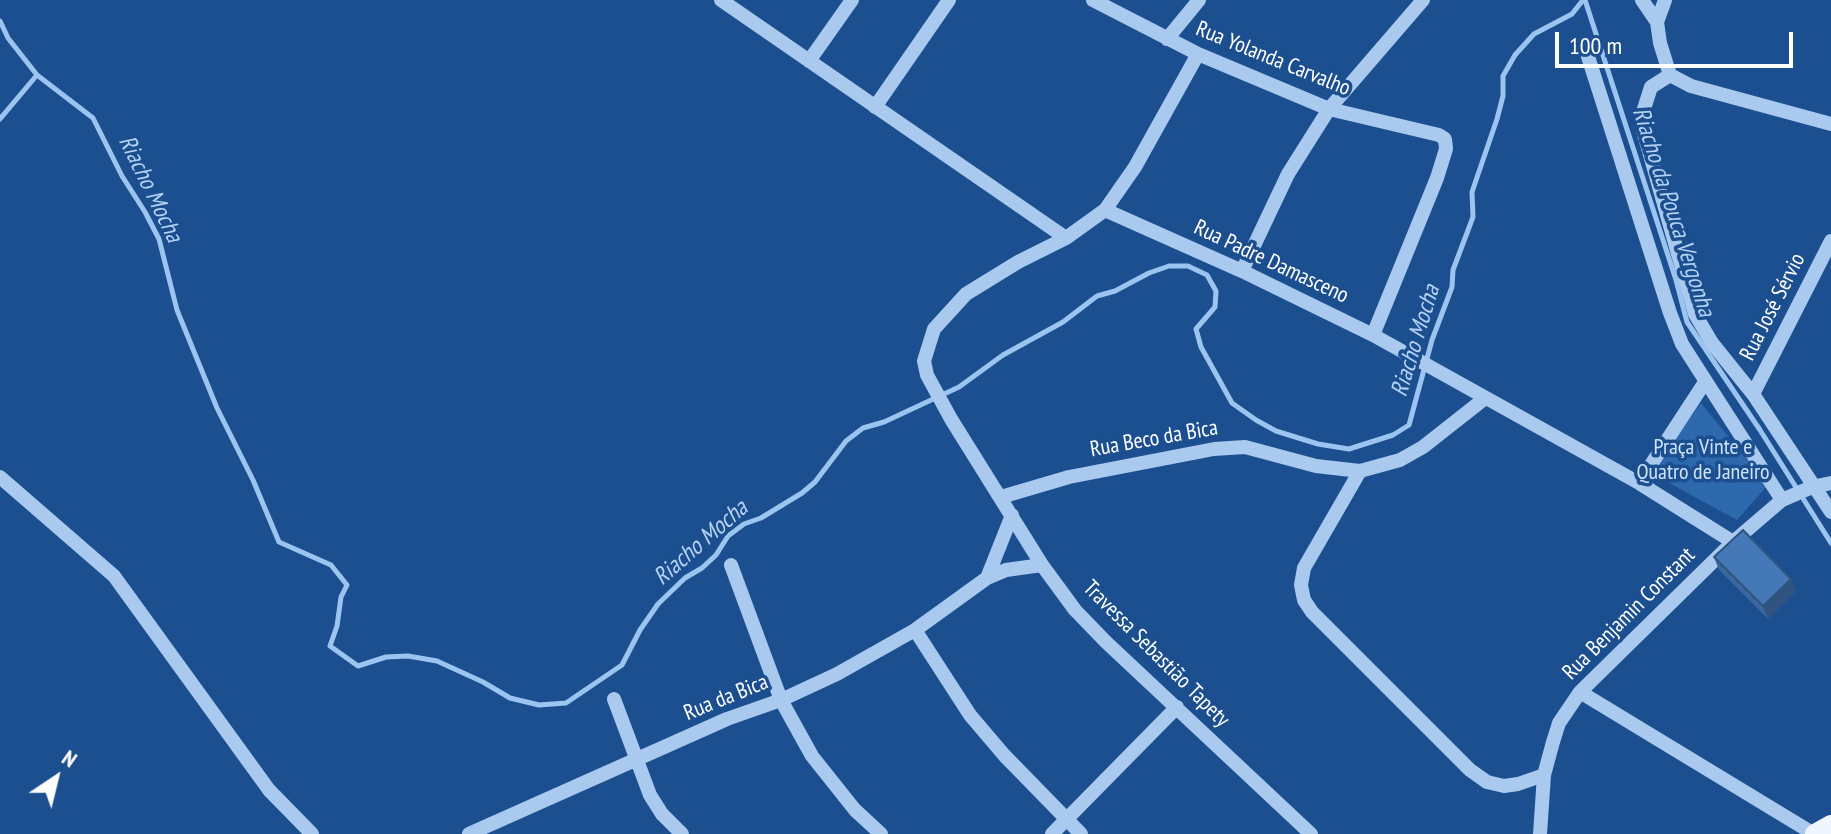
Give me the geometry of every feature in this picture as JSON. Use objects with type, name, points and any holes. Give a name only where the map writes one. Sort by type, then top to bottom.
[{"type":"main road","points":[[1814,834],[1831,825]]},
{"type":"street","points":[[721,0],[1066,238],[1105,210],[1135,167],[1198,54]]},
{"type":"street","points":[[809,61],[852,0]]},
{"type":"street","points":[[875,107],[949,0]]},
{"type":"street","name":"Rua Yolanda Carvalho","points":[[1093,0],[1198,54],[1329,109],[1445,139],[1446,149],[1437,178],[1373,335]]},
{"type":"street","points":[[1167,39],[1199,0]]},
{"type":"street","points":[[1242,271],[1288,174],[1329,109],[1423,0]]},
{"type":"street","points":[[1657,22],[1665,0]]},
{"type":"street","points":[[1643,2],[1657,22],[1670,75],[1691,86],[1831,124]]},
{"type":"street","points":[[1584,44],[1682,344],[1705,382],[1787,498]]},
{"type":"street","points":[[1670,75],[1651,87],[1643,112],[1643,130],[1695,314],[1712,343],[1820,485],[1831,512]]},
{"type":"street","name":"Rua Padre Damasceno","points":[[1105,210],[1242,271],[1373,335],[1484,399]]},
{"type":"street","name":"Travessa Sebastião Tapety","points":[[1066,238],[1018,262],[966,294],[934,329],[924,361],[927,375],[1042,565],[1075,610],[1311,834]]},
{"type":"street","name":"Rua José Sérvio","points":[[1753,394],[1831,241]]},
{"type":"street","points":[[1639,483],[1705,382]]},
{"type":"street","points":[[1484,399],[1639,483],[1733,542]]},
{"type":"street","name":"Rua Beco da Bica","points":[[1001,497],[1069,477],[1214,449],[1245,447],[1316,466],[1360,471],[1400,460],[1423,447],[1484,399]]},
{"type":"street","points":[[1360,471],[1304,568],[1301,585],[1304,600],[1312,612],[1470,770],[1487,782],[1504,786],[1544,775]]},
{"type":"street","points":[[0,477],[114,576],[269,790],[312,834]]},
{"type":"street","name":"Rua Benjamin Constant","points":[[1540,834],[1544,775],[1559,723],[1580,692],[1733,542],[1787,498],[1820,485]]},
{"type":"street","points":[[987,578],[1012,515]]},
{"type":"street","points":[[731,565],[781,700],[812,756],[855,810],[881,834]]},
{"type":"street","name":"Rua da Bica","points":[[469,834],[849,668],[915,630],[987,578],[1006,570],[1042,565]]},
{"type":"street","points":[[915,630],[970,715],[1004,755],[1081,834]]},
{"type":"street","points":[[1580,692],[1814,834]]},
{"type":"street","points":[[614,699],[650,795],[662,814],[682,834]]},
{"type":"street","points":[[1052,834],[1177,707]]},
{"type":"green space","name":"Praça Vinte e Quatro de Janeiro","points":[[1701,403],[1768,485],[1737,520],[1651,473]]},
{"type":"building","points":[[1743,530],[1791,579],[1763,606],[1714,557]]},
{"type":"waterway","name":"Riacho Mocha","points":[[0,21],[8,38],[37,75],[93,118],[122,176],[145,212],[159,239],[177,310],[217,408],[253,480],[279,542],[331,565],[347,585],[341,597],[337,626],[330,646],[358,666],[386,657],[408,656],[437,661],[510,698],[539,705],[566,703],[622,665],[658,604],[685,578],[716,555],[728,536],[802,493],[815,482],[846,441],[863,428],[884,422],[959,387],[1003,355],[1063,322],[1097,296],[1169,266],[1188,266],[1207,275],[1216,291],[1215,307],[1196,329],[1201,347],[1232,403],[1256,420],[1276,431],[1318,444],[1349,449],[1393,435],[1409,425],[1432,340],[1452,287],[1453,270],[1473,217],[1472,192],[1497,119],[1503,96],[1503,76],[1515,55],[1534,34],[1572,14],[1583,0]]},
{"type":"waterway","name":"Riacho da Pouca Vergonha","points":[[1585,0],[1687,322],[1831,543]]},
{"type":"waterway","points":[[0,119],[37,75]]}]
